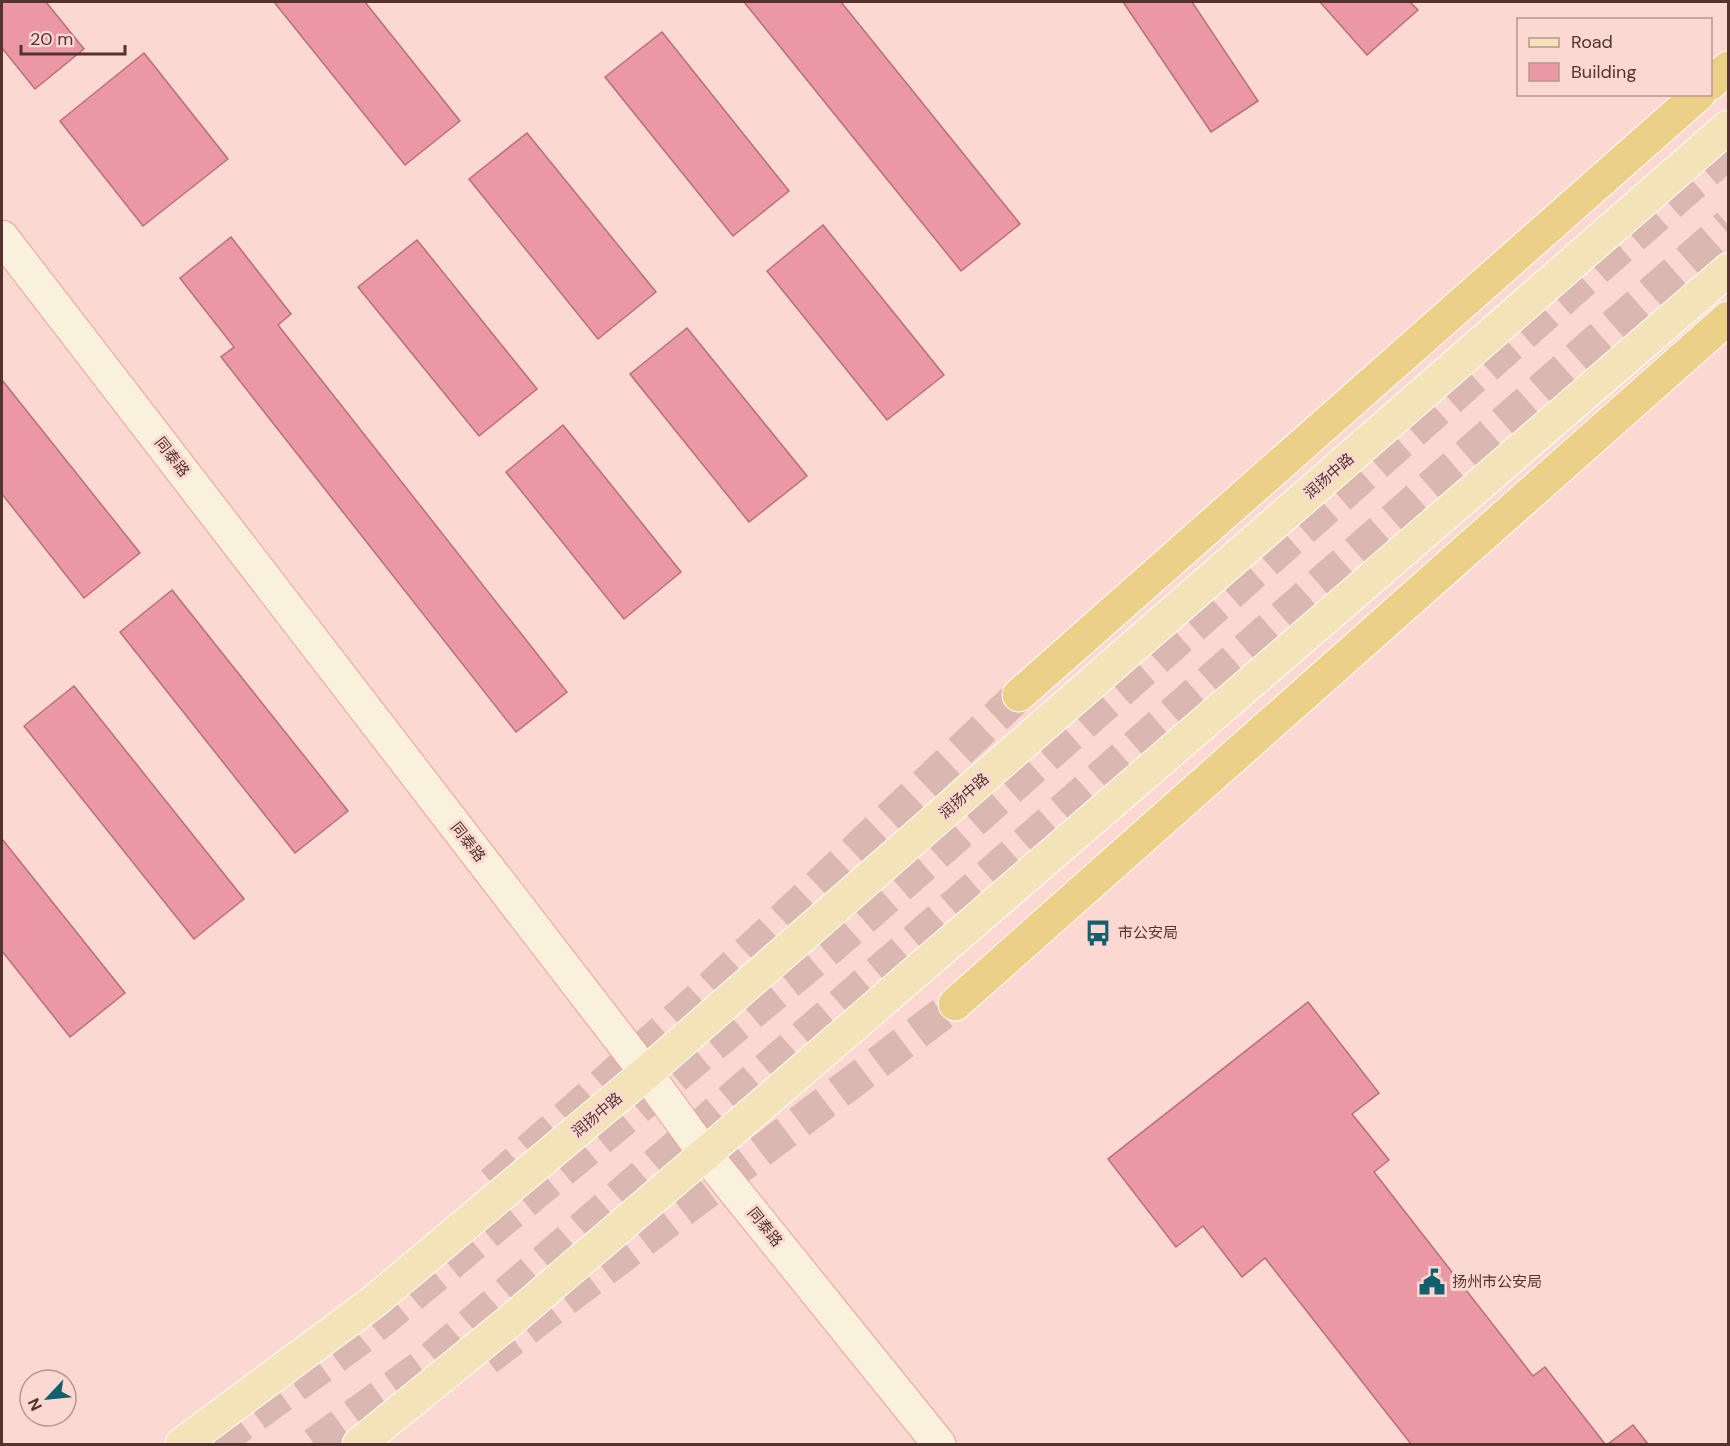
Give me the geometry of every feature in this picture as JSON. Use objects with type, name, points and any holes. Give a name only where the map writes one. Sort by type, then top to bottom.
[{"type":"highway","points":[[1712,82],[1728,68]]},
{"type":"highway","points":[[1019,695],[1697,96]]},
{"type":"highway","points":[[955,1004],[1728,318]]},
{"type":"main road","name":"润扬中路","points":[[182,1444],[372,1303],[646,1073],[1728,127]]},
{"type":"main road","points":[[359,1444],[510,1321],[705,1154],[1728,270]]},
{"type":"street","name":"同泰路","points":[[2,237],[646,1073],[705,1154],[939,1444]]},
{"type":"building","points":[[2,2],[46,2],[84,49],[35,89],[2,48]]},
{"type":"building","points":[[274,2],[365,2],[460,121],[405,165]]},
{"type":"building","points":[[744,2],[841,2],[1020,224],[961,271]]},
{"type":"building","points":[[1123,2],[1192,2],[1258,101],[1211,132]]},
{"type":"building","points":[[1320,2],[1410,2],[1418,10],[1367,55]]},
{"type":"building","points":[[662,32],[789,191],[733,236],[605,77]]},
{"type":"building","points":[[144,53],[228,159],[143,226],[60,121]]},
{"type":"building","points":[[527,133],[656,292],[598,339],[469,179]]},
{"type":"building","points":[[823,225],[944,375],[887,420],[767,271]]},
{"type":"building","points":[[231,237],[291,314],[278,325],[567,692],[516,732],[221,357],[234,347],[180,278]]},
{"type":"building","points":[[417,240],[537,389],[479,436],[358,287]]},
{"type":"building","points":[[687,328],[807,476],[749,522],[630,374]]},
{"type":"building","points":[[2,380],[140,553],[84,598],[2,494]]},
{"type":"building","points":[[563,425],[681,572],[624,619],[506,472]]},
{"type":"building","points":[[172,590],[348,811],[295,853],[120,632]]},
{"type":"building","points":[[74,686],[244,899],[194,939],[24,726]]},
{"type":"building","points":[[2,839],[125,993],[70,1037],[2,951]]},
{"type":"building","points":[[1308,1002],[1379,1093],[1352,1114],[1389,1160],[1374,1172],[1533,1376],[1545,1367],[1605,1444],[1411,1444],[1265,1258],[1242,1277],[1203,1226],[1176,1247],[1108,1159]]},
{"type":"building","points":[[1633,1425],[1648,1444],[1608,1444]]},
{"type":"tunnel","points":[[216,1444],[360,1339],[835,944],[1728,153]]},
{"type":"tunnel","points":[[314,1444],[421,1367],[900,953],[1728,225]]},
{"type":"tunnel","points":[[492,1183],[698,999],[1019,695]]},
{"type":"tunnel","points":[[487,1359],[955,1004]]},
{"type":"place","name":"市公安局","points":[[1098,933]]},
{"type":"place","name":"扬州市公安局","points":[[1432,1282]]}]
